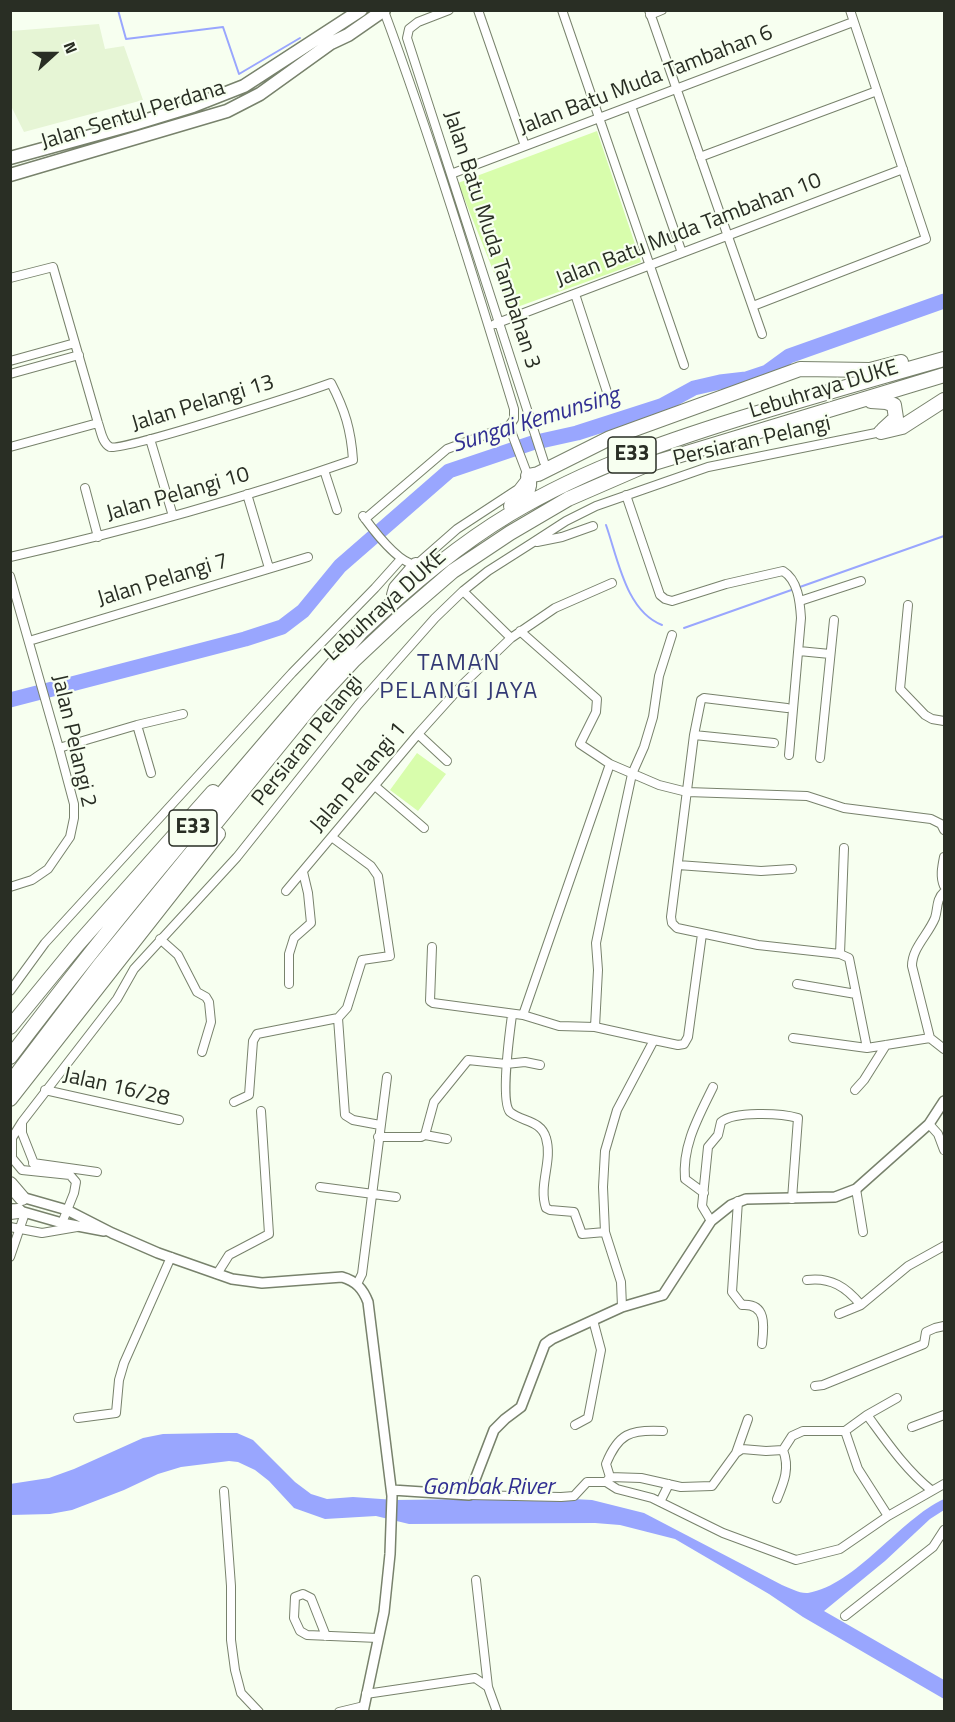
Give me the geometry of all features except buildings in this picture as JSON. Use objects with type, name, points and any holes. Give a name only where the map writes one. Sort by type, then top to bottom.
[{"type":"highway","points":[[445,558],[446,550],[456,541],[525,495],[530,486],[528,476],[538,474],[610,438],[800,369],[870,370],[945,353]]},
{"type":"highway","name":"Lebuhraya DUKE","points":[[10,1057],[152,877],[361,632],[391,603],[445,558],[509,515],[603,466],[726,423],[945,359]]},
{"type":"highway","name":"Lebuhraya DUKE","points":[[11,1095],[99,966],[290,732],[336,679],[402,615],[453,571],[510,532],[568,499],[644,466],[945,375]]},
{"type":"highway","points":[[881,432],[902,427],[945,400]]},
{"type":"highway","points":[[860,401],[886,402],[894,405],[896,418],[881,432]]},
{"type":"highway","points":[[391,603],[396,588],[416,565]]},
{"type":"highway","points":[[10,1027],[136,876],[271,726],[302,700]]},
{"type":"highway","points":[[11,1095],[263,777],[290,732]]},
{"type":"highway","points":[[10,1184],[16,1206]]},
{"type":"main road","name":"Jalan Sentul Perdana","points":[[10,158],[113,130],[244,86],[361,10]]},
{"type":"main road","name":"Jalan Sentul Perdana","points":[[10,175],[230,107],[384,11]]},
{"type":"main road","points":[[207,100],[230,107],[244,86]]},
{"type":"street","name":"Jalan Batu Muda Tambahan 3","points":[[449,10],[418,22],[409,29],[407,38],[544,462]]},
{"type":"street","points":[[478,10],[525,146]]},
{"type":"street","points":[[562,10],[684,365]]},
{"type":"street","points":[[662,10],[649,13],[762,334]]},
{"type":"street","points":[[753,306],[926,239],[849,10]]},
{"type":"street","points":[[384,11],[489,327],[514,409],[511,429],[528,476],[518,489],[457,529],[416,565],[400,559],[366,520],[447,448],[511,429]]},
{"type":"street","name":"Jalan Batu Muda Tambahan 6","points":[[451,174],[853,22]]},
{"type":"street","points":[[700,157],[877,91]]},
{"type":"street","points":[[631,106],[682,253]]},
{"type":"street","name":"Jalan Batu Muda Tambahan 10","points":[[489,327],[903,169]]},
{"type":"street","points":[[10,278],[54,267],[98,423],[10,447]]},
{"type":"street","points":[[575,294],[607,392]]},
{"type":"street","points":[[10,361],[75,343]]},
{"type":"street","points":[[10,374],[79,355]]},
{"type":"street","name":"Jalan Pelangi 13","points":[[98,423],[103,440],[108,446],[117,448],[332,383],[343,406],[351,432],[353,460]]},
{"type":"street","name":"Persiaran Pelangi","points":[[62,1223],[76,1182],[70,1175],[22,1170],[12,1158],[12,1138],[45,1090],[117,999],[134,969],[217,880],[358,705],[435,618],[488,571],[566,521],[596,506],[708,466],[881,432]]},
{"type":"street","points":[[150,439],[173,516]]},
{"type":"street","name":"Jalan Pelangi 10","points":[[10,557],[98,537],[173,516],[353,460]]},
{"type":"street","points":[[324,470],[337,510]]},
{"type":"street","points":[[85,488],[98,537]]},
{"type":"street","points":[[248,494],[269,568]]},
{"type":"street","points":[[626,495],[660,595],[665,599],[672,601],[726,584],[783,571],[791,578],[800,599],[800,651],[789,755]]},
{"type":"street","points":[[532,543],[562,537],[592,526]]},
{"type":"street","name":"Jalan Pelangi 7","points":[[29,641],[308,557]]},
{"type":"street","points":[[10,991],[45,944],[292,673],[400,559]]},
{"type":"street","name":"Jalan Pelangi 2","points":[[10,576],[74,804],[70,837],[48,869],[32,880],[11,886]]},
{"type":"street","points":[[800,599],[861,581]]},
{"type":"street","name":"Jalan Pelangi 1","points":[[286,891],[463,684],[511,638],[555,608],[612,583]]},
{"type":"street","points":[[463,591],[511,638]]},
{"type":"street","points":[[908,605],[900,689],[925,715],[932,719],[945,721]]},
{"type":"street","points":[[820,758],[834,620]]},
{"type":"street","points":[[520,631],[597,699],[597,708],[580,744],[610,764],[659,785],[687,792],[807,796],[844,808],[931,819],[941,824],[945,830]]},
{"type":"street","points":[[595,1027],[598,970],[596,943],[632,774],[644,747],[659,676],[672,634]]},
{"type":"street","points":[[800,651],[830,654]]},
{"type":"street","points":[[787,708],[704,698],[701,700],[694,735],[672,923],[677,928],[702,934],[758,945],[840,954],[849,958],[867,1048]]},
{"type":"street","points":[[59,748],[183,714]]},
{"type":"street","points":[[137,725],[151,773]]},
{"type":"street","points":[[418,735],[447,761]]},
{"type":"street","points":[[694,735],[774,743]]},
{"type":"street","points":[[522,1015],[610,764]]},
{"type":"street","points":[[375,786],[424,828]]},
{"type":"street","points":[[234,1102],[249,1095],[253,1041],[257,1034],[338,1018],[347,1008],[362,960],[387,957],[390,954],[378,876],[371,866],[333,838]]},
{"type":"street","points":[[840,954],[844,848]]},
{"type":"street","points":[[945,857],[942,866],[942,881],[945,886]]},
{"type":"street","points":[[678,865],[761,871],[792,868]]},
{"type":"street","points":[[289,984],[289,954],[294,938],[311,922],[309,895],[303,872]]},
{"type":"street","points":[[945,892],[940,896],[935,917],[912,959],[930,1038],[945,1049]]},
{"type":"street","points":[[432,947],[430,1002],[522,1015],[560,1026],[595,1027],[678,1045],[684,1044],[688,1037],[702,934]]},
{"type":"street","points":[[160,939],[178,955],[197,992],[206,997],[209,1002],[211,1022],[201,1052]]},
{"type":"street","points":[[797,984],[856,994]]},
{"type":"street","points":[[512,1015],[506,1064],[506,1106],[508,1110],[535,1123],[546,1138],[548,1154],[543,1187],[546,1208],[574,1212],[581,1233],[584,1235],[605,1232]]},
{"type":"street","points":[[338,1018],[345,1114],[353,1120],[380,1125]]},
{"type":"street","points":[[793,1038],[867,1048],[930,1038]]},
{"type":"street","points":[[622,1307],[619,1276],[605,1232],[603,1187],[605,1151],[617,1110],[654,1040]]},
{"type":"street","points":[[855,1090],[886,1046]]},
{"type":"street","points":[[425,1135],[434,1102],[468,1060],[506,1064],[525,1062],[540,1065]]},
{"type":"street","points":[[357,1284],[362,1274],[387,1077]]},
{"type":"street","points":[[704,1193],[685,1179],[684,1166],[688,1139],[712,1086]]},
{"type":"street","name":"Jalan 16/28","points":[[45,1090],[179,1120]]},
{"type":"street","points":[[470,1494],[494,1430],[521,1407],[545,1344],[560,1334],[622,1307],[663,1295],[711,1221],[738,1201],[835,1197],[856,1189],[929,1124],[945,1101]]},
{"type":"street","points":[[217,1274],[229,1255],[269,1234],[261,1111]]},
{"type":"street","points":[[711,1221],[702,1206],[708,1147],[718,1135],[721,1122],[728,1118],[765,1113],[798,1118],[792,1199]]},
{"type":"street","points":[[22,1122],[22,1133],[38,1171]]},
{"type":"street","points":[[929,1124],[941,1133],[945,1150]]},
{"type":"street","points":[[378,1137],[421,1137],[425,1135],[447,1139]]},
{"type":"street","points":[[33,1163],[97,1172]]},
{"type":"street","points":[[320,1187],[396,1197]]},
{"type":"street","points":[[856,1189],[863,1232]]},
{"type":"street","points":[[738,1201],[732,1292],[742,1305],[751,1304],[758,1308],[765,1324],[762,1344]]},
{"type":"street","points":[[16,1206],[67,1210],[112,1233],[232,1279],[262,1283],[342,1277],[357,1284],[364,1293],[368,1302],[392,1493],[392,1538],[384,1612],[363,1709],[339,1712]]},
{"type":"street","points":[[16,1206],[62,1223],[112,1233]]},
{"type":"street","points":[[10,1257],[19,1229],[16,1206]]},
{"type":"street","points":[[10,1227],[42,1233],[81,1227]]},
{"type":"street","points":[[839,1314],[861,1305],[908,1266],[945,1245]]},
{"type":"street","points":[[78,1418],[116,1413],[119,1380],[124,1364],[171,1257]]},
{"type":"street","points":[[807,1280],[818,1278],[838,1284],[850,1291],[861,1305]]},
{"type":"street","points":[[575,1425],[588,1418],[601,1350],[593,1320]]},
{"type":"street","points":[[814,1386],[823,1385],[924,1344],[927,1332],[945,1326]]},
{"type":"street","points":[[783,1450],[792,1436],[803,1431],[845,1431],[897,1398]]},
{"type":"street","points":[[867,1415],[900,1460],[931,1490]]},
{"type":"street","points":[[912,1427],[945,1415]]},
{"type":"street","points":[[392,1493],[561,1497],[574,1496],[587,1482],[641,1478],[681,1487],[712,1486],[736,1453],[748,1419]]},
{"type":"street","points":[[663,1431],[652,1430],[628,1434],[619,1439],[606,1464],[608,1480],[617,1489],[660,1502],[723,1533],[796,1560],[840,1550],[888,1516],[945,1484]]},
{"type":"street","points":[[845,1431],[858,1469],[888,1516]]},
{"type":"street","points":[[736,1453],[742,1449],[783,1450]]},
{"type":"street","points":[[777,1499],[787,1474],[783,1450]]},
{"type":"street","points":[[660,1502],[669,1484]]},
{"type":"street","points":[[224,1491],[231,1586],[231,1640],[235,1670],[241,1693],[259,1712]]},
{"type":"street","points":[[845,1616],[933,1547],[945,1530]]},
{"type":"street","points":[[477,1580],[488,1687],[497,1712]]},
{"type":"street","points":[[326,1636],[311,1598],[303,1594],[295,1597],[294,1618],[300,1631],[307,1635],[326,1636],[378,1638]]},
{"type":"street","points":[[366,1694],[475,1678],[488,1687]]},
{"type":"shaded area","points":[[99,24],[105,49],[124,46],[143,100],[24,132],[11,106],[11,31]]},
{"type":"green space","points":[[597,131],[641,262],[509,310],[458,183]]},
{"type":"green space","points":[[417,753],[446,774],[418,811],[390,790]]},
{"type":"water","name":"Gombak River","points":[[237,1433],[253,1440],[295,1482],[311,1494],[327,1499],[353,1497],[395,1500],[555,1498],[592,1500],[644,1513],[782,1585],[805,1593],[826,1587],[843,1578],[927,1508],[944,1499],[944,1510],[930,1519],[885,1561],[824,1611],[944,1680],[944,1699],[675,1539],[620,1525],[595,1523],[409,1524],[376,1516],[325,1519],[294,1508],[269,1481],[255,1470],[238,1462],[229,1461],[181,1467],[158,1474],[72,1510],[50,1514],[11,1515],[10,1484],[49,1478],[143,1438],[163,1434]]},
{"type":"waterway","points":[[118,10],[126,39],[223,27],[239,74],[300,38]]},
{"type":"waterway","name":"Sungai Kemunsing","points":[[10,700],[245,639],[282,627],[303,611],[340,566],[449,471],[532,443],[577,433],[661,406],[694,388],[746,379],[767,372],[789,356],[944,301]]},
{"type":"waterway","points":[[606,525],[632,596],[650,618],[662,625]]},
{"type":"waterway","points":[[684,628],[944,536]]},
{"type":"district","name":"TAMAN PELANGI JAYA","points":[[459,678]]}]
